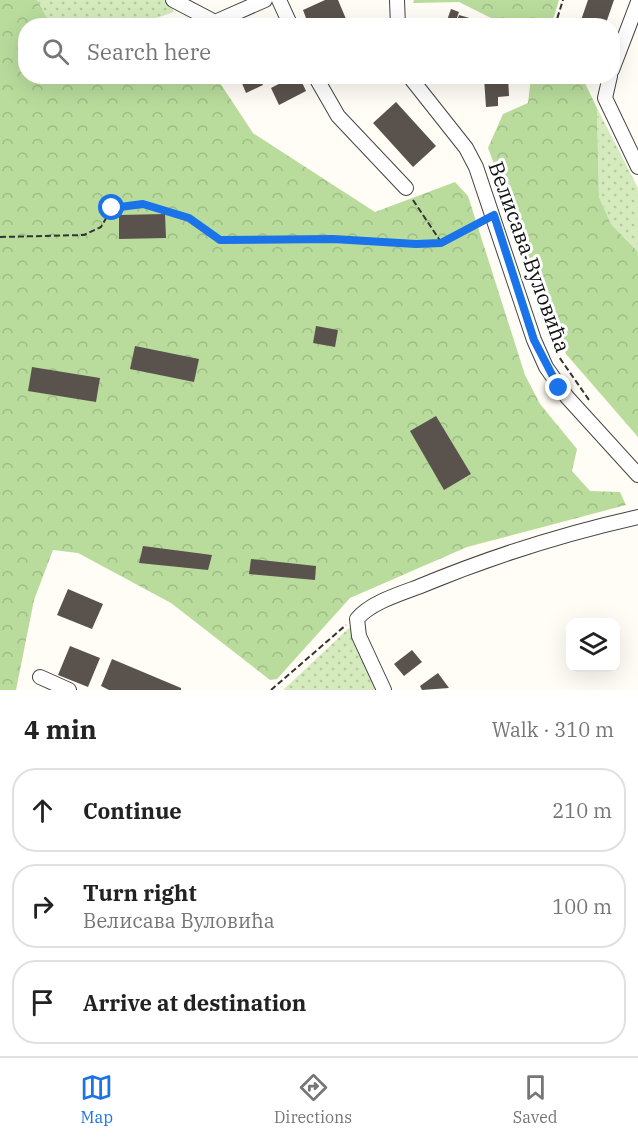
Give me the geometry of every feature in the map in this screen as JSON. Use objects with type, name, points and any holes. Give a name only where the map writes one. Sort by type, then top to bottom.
[{"type":"street","points":[[173,0],[207,18]]},
{"type":"street","points":[[223,18],[265,0]]},
{"type":"street","points":[[279,0],[287,18]]},
{"type":"street","points":[[397,0],[398,18]]},
{"type":"street","points":[[620,49],[638,2]]},
{"type":"street","points":[[320,84],[338,116],[406,188]]},
{"type":"street","name":"Велисава Вуловића","points":[[415,84],[466,147],[487,218],[549,372],[581,413],[638,476]]},
{"type":"street","points":[[608,84],[605,98],[638,167]]},
{"type":"street","points":[[384,690],[359,636],[357,619],[365,611],[525,545],[638,517]]},
{"type":"street","points":[[40,677],[69,690]]},
{"type":"path","points":[[557,18],[563,0]]},
{"type":"path","points":[[492,170],[517,231],[557,354],[595,407]]},
{"type":"path","points":[[406,188],[441,243]]},
{"type":"path","points":[[0,237],[84,235],[101,227],[112,208],[143,204],[189,218],[220,240],[333,239],[441,243],[487,218]]},
{"type":"path","points":[[271,690],[348,622],[357,619]]},
{"type":"green space","points":[[0,0],[37,0],[47,18],[18,18],[18,84],[221,84],[253,133],[375,212],[455,182],[468,196],[525,375],[540,404],[577,449],[572,471],[590,491],[620,492],[626,505],[467,547],[350,598],[277,679],[270,680],[171,603],[78,553],[53,550],[34,600],[16,690],[0,690]]},
{"type":"green space","points":[[37,0],[168,0],[174,12],[156,18],[47,18]]},
{"type":"green space","points":[[414,0],[559,0],[554,18],[491,18],[459,2],[413,3]]},
{"type":"green space","points":[[530,84],[585,84],[597,108],[599,197],[611,224],[638,252],[638,437],[566,354],[488,148],[503,114],[528,103]]},
{"type":"green space","points":[[597,108],[638,188],[638,252],[611,224],[599,197]]},
{"type":"green space","points":[[349,628],[354,629],[358,650],[375,690],[283,690]]},
{"type":"building","points":[[325,0],[338,0],[346,18],[306,18],[303,10]]},
{"type":"building","points":[[588,0],[614,0],[608,18],[582,18]]},
{"type":"building","points":[[451,9],[459,12],[457,18],[448,18]]},
{"type":"building","points":[[242,84],[263,84],[263,85],[246,93]]},
{"type":"building","points":[[279,84],[303,84],[306,91],[279,105],[271,88]]},
{"type":"building","points":[[484,84],[508,84],[509,96],[498,97],[498,106],[486,107]]},
{"type":"building","points":[[396,102],[436,146],[413,167],[373,123]]},
{"type":"building","points":[[165,214],[166,238],[119,239],[119,215]]},
{"type":"building","points":[[316,326],[338,330],[335,347],[313,343]]},
{"type":"building","points":[[135,346],[199,359],[194,382],[130,369]]},
{"type":"building","points":[[32,367],[100,378],[96,402],[28,391]]},
{"type":"building","points":[[436,416],[471,474],[444,490],[410,431]]},
{"type":"building","points":[[143,546],[212,555],[208,570],[139,563]]},
{"type":"building","points":[[251,559],[316,566],[315,580],[249,574]]},
{"type":"building","points":[[68,589],[103,604],[92,629],[57,615]]},
{"type":"building","points":[[70,646],[100,658],[88,687],[58,675]]},
{"type":"building","points":[[412,650],[422,662],[404,676],[394,664]]},
{"type":"building","points":[[112,659],[181,688],[181,690],[109,690],[101,686]]},
{"type":"building","points":[[438,673],[449,688],[422,690],[420,686]]},
{"type":"route","points":[[112,208],[143,204],[189,218],[220,240],[333,239],[416,244],[441,243],[494,215],[534,340],[551,377],[559,388]]}]
